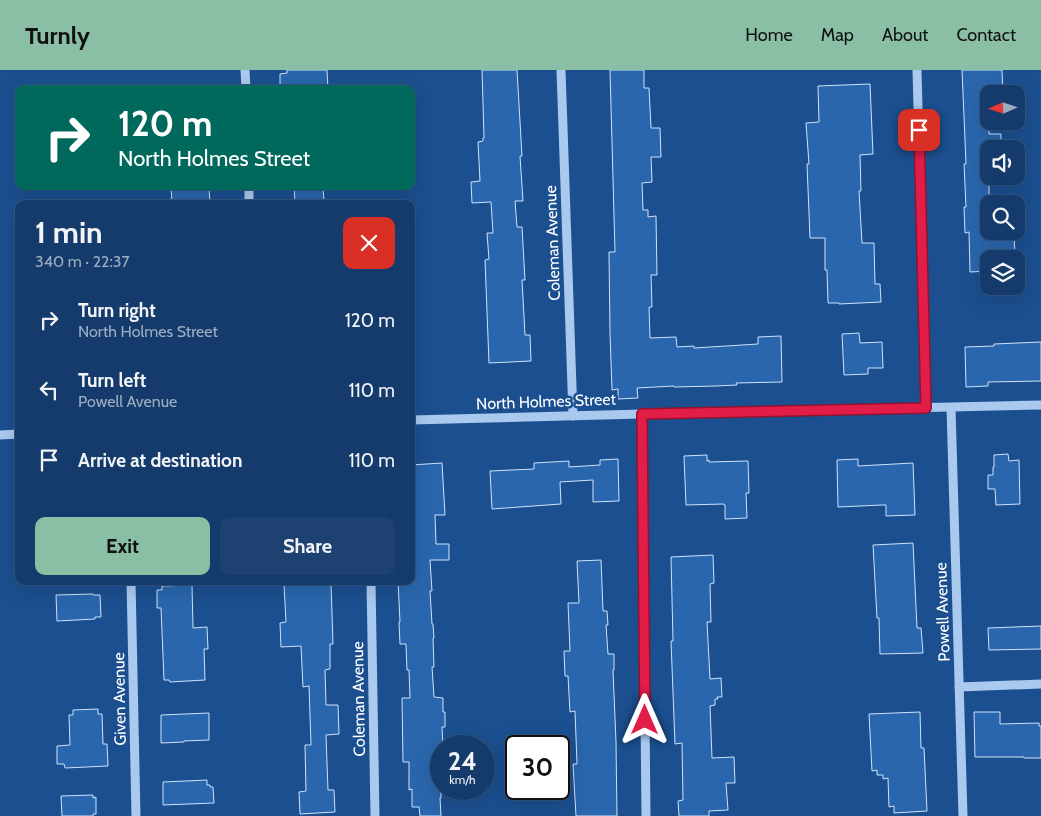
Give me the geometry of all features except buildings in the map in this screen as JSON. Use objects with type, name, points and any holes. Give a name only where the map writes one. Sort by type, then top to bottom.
[{"type":"street","points":[[245,70],[246,85]]},
{"type":"street","name":"Coleman Avenue","points":[[561,70],[574,416]]},
{"type":"street","points":[[917,70],[926,408]]},
{"type":"street","name":"North Holmes Street","points":[[415,420],[1041,405]]},
{"type":"street","name":"Powell Avenue","points":[[951,408],[963,816]]},
{"type":"street","points":[[642,414],[646,816]]},
{"type":"street","points":[[0,435],[15,434]]},
{"type":"street","name":"Given Avenue","points":[[131,585],[136,816]]},
{"type":"street","name":"Coleman Avenue","points":[[371,585],[375,816]]},
{"type":"street","points":[[959,687],[1041,684]]},
{"type":"route","points":[[645,720],[642,414],[926,408],[919,130]]}]
